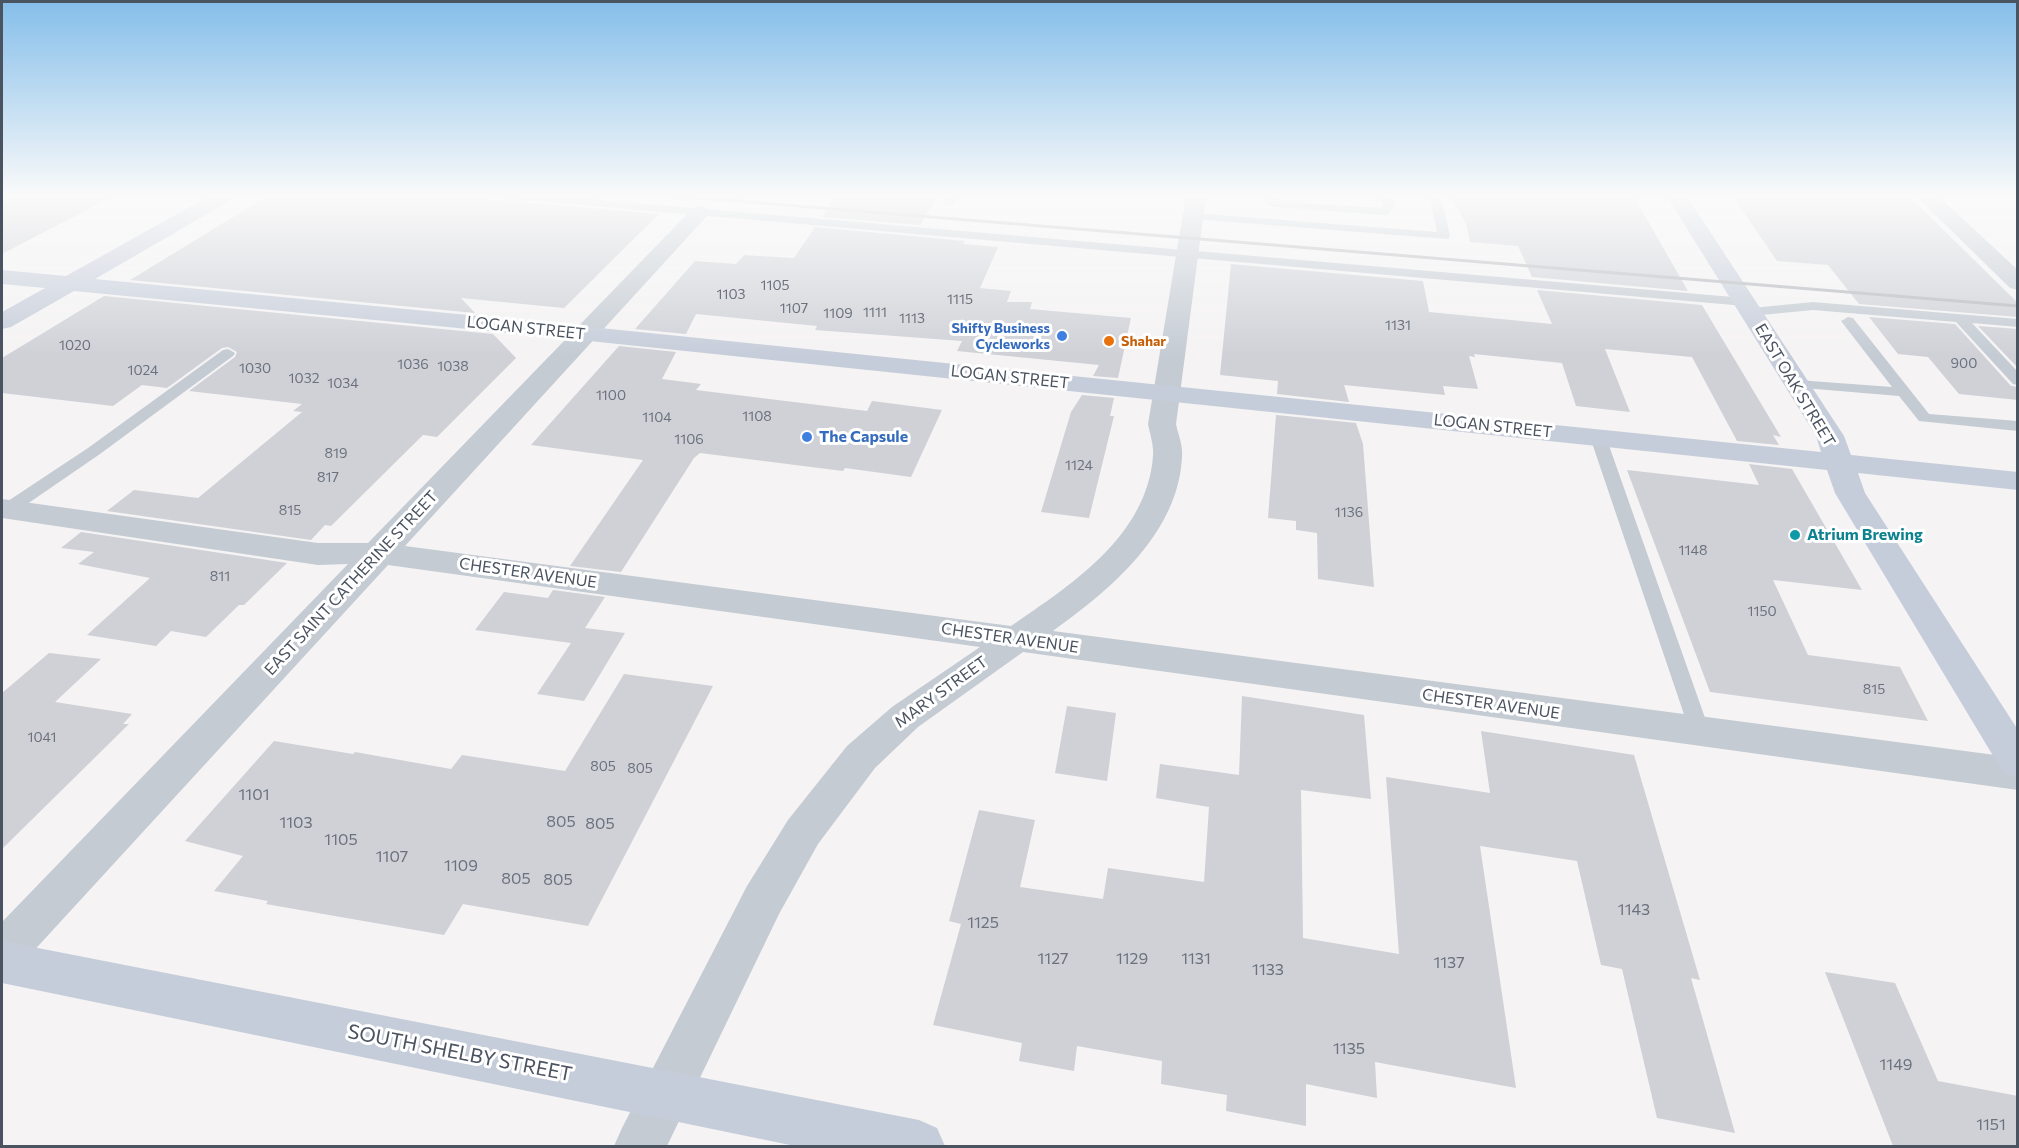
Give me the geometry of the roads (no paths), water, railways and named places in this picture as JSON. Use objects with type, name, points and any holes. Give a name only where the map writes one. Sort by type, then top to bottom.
[{"type":"main road","points":[[2,322],[131,249]]},
{"type":"main road","name":"EAST OAK STREET","points":[[1710,249],[1830,436],[1850,493],[2018,763]]},
{"type":"main road","name":"LOGAN STREET","points":[[2,277],[585,334],[2018,481]]},
{"type":"main road","name":"SOUTH SHELBY STREET","points":[[2,962],[919,1146]]},
{"type":"street","name":"EAST SAINT CATHERINE STREET","points":[[2,953],[666,249]]},
{"type":"street","name":"MARY STREET","points":[[640,1146],[763,900],[802,832],[861,757],[905,717],[1064,606],[1113,565],[1137,536],[1155,506],[1165,477],[1168,453],[1162,424],[1189,249]]},
{"type":"street","points":[[1982,249],[2018,283]]},
{"type":"street","name":"CHESTER AVENUE","points":[[5,509],[318,554],[379,553],[2018,774]]},
{"type":"lane","points":[[1135,249],[1748,307],[1813,306],[2018,323]]},
{"type":"lane","points":[[1960,318],[2018,381]]},
{"type":"lane","points":[[1848,321],[1924,418],[2018,426]]},
{"type":"lane","points":[[5,509],[94,451],[228,353]]},
{"type":"lane","points":[[1797,384],[1904,392]]},
{"type":"lane","points":[[1598,437],[1700,732]]},
{"type":"railway","points":[[1317,249],[2018,306]]},
{"type":"place","name":"Shifty Business Cycleworks","points":[[1062,336]]},
{"type":"place","name":"Shahar","points":[[1109,341]]},
{"type":"place","name":"The Capsule","points":[[807,437]]},
{"type":"place","name":"Atrium Brewing","points":[[1795,535]]}]
